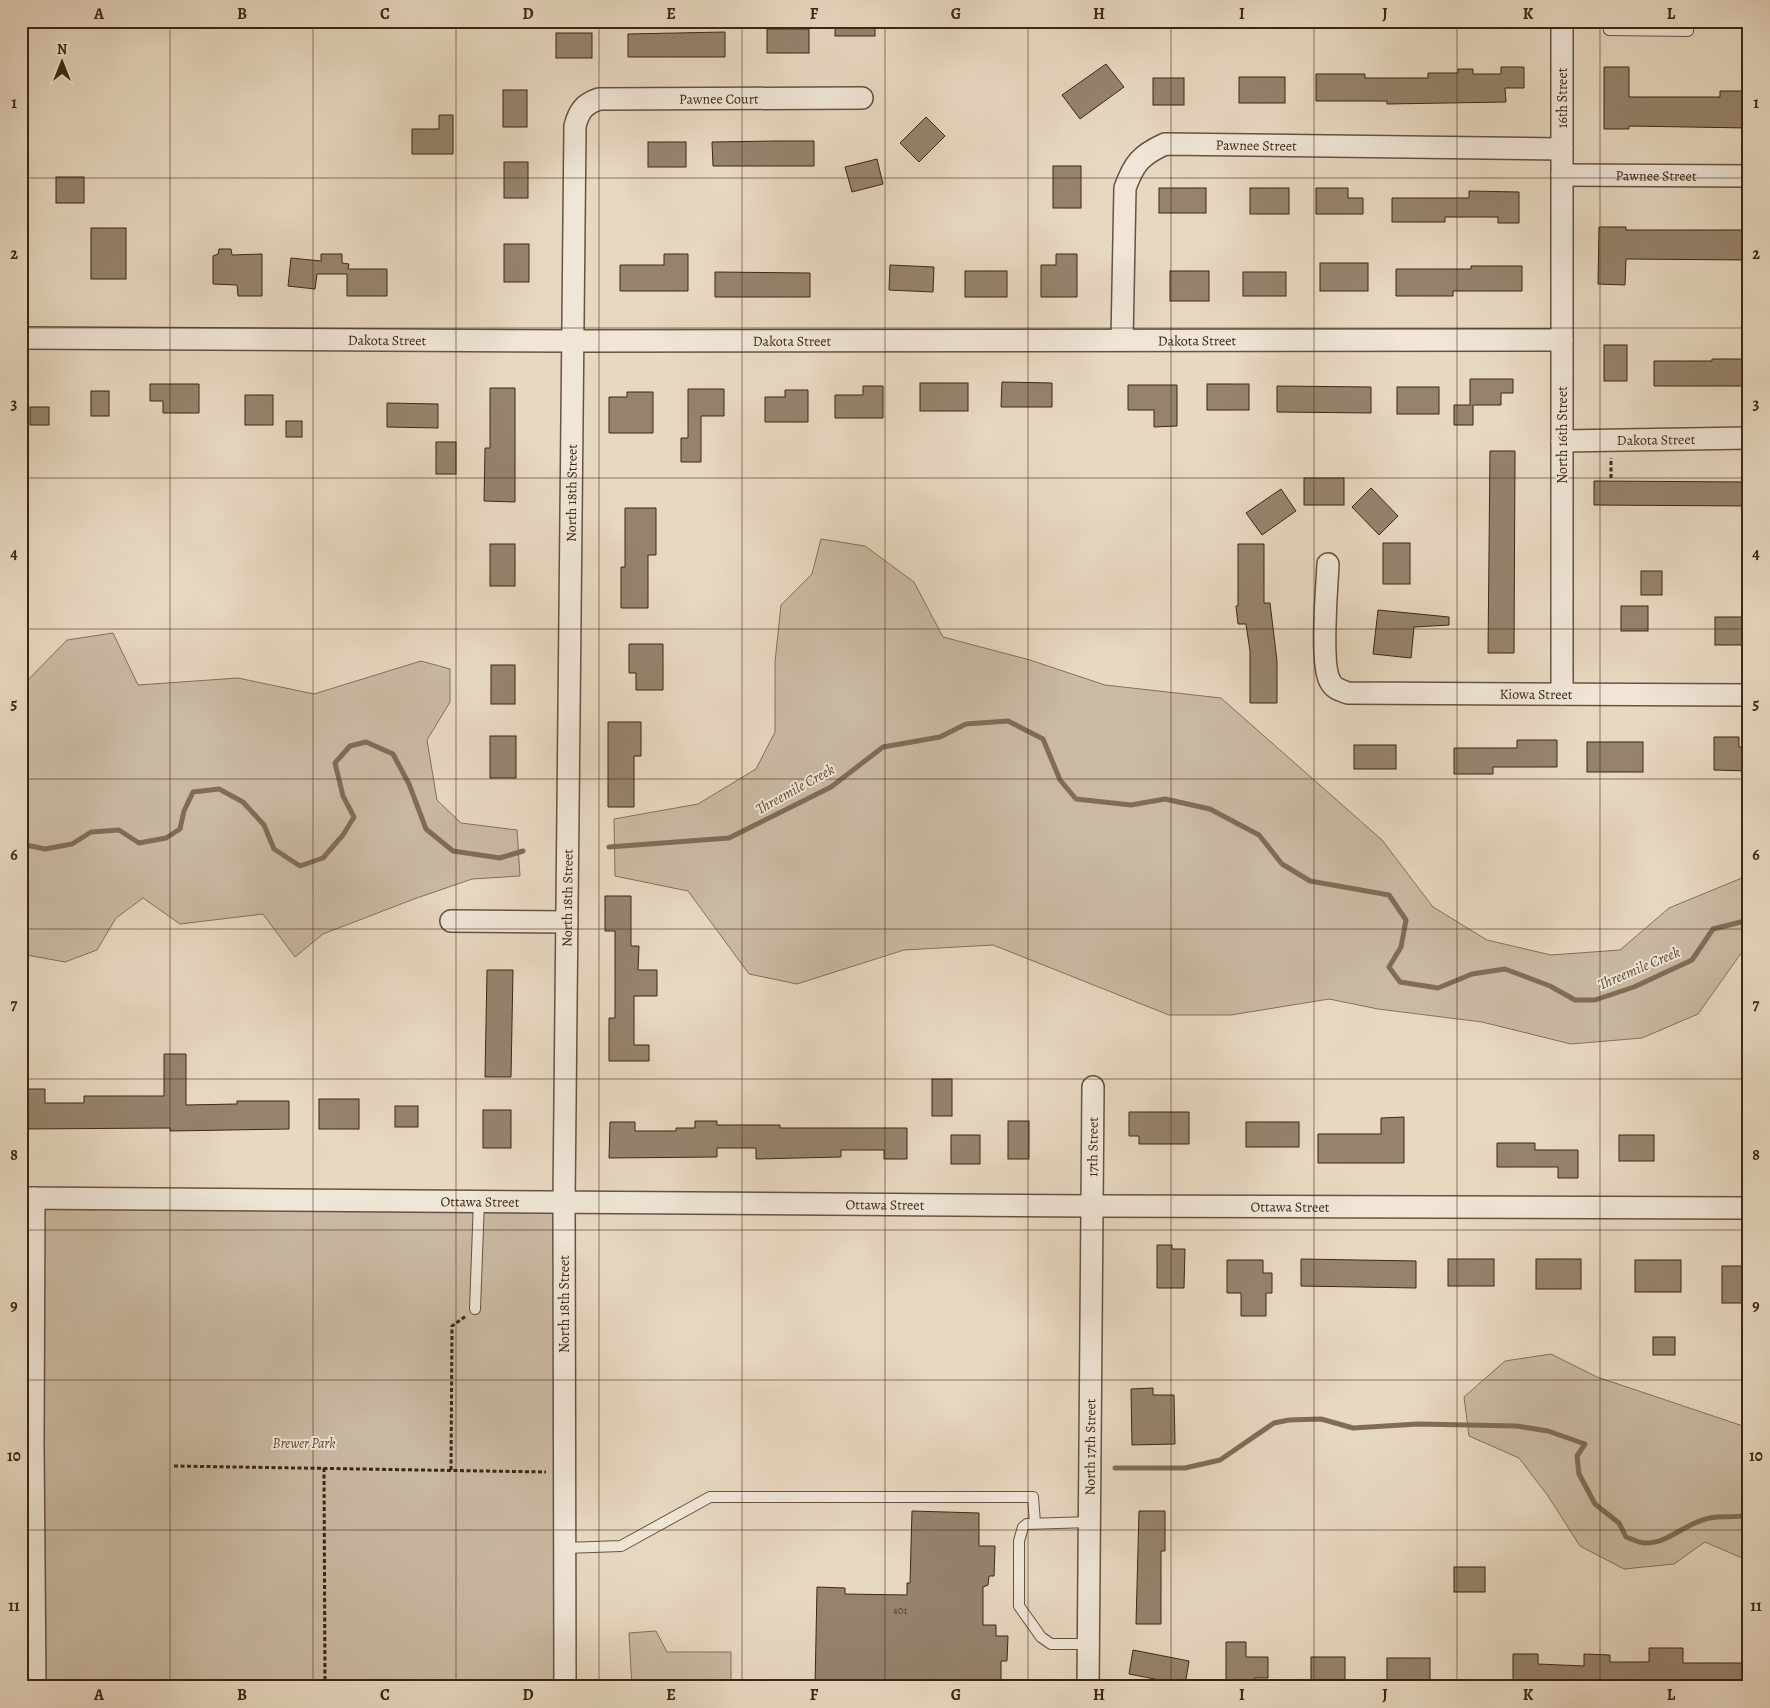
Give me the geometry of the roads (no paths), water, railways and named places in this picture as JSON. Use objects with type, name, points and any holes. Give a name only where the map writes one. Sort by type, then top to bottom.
[{"type":"street","name":"16th Street","points":[[1562,21],[1562,176]]},
{"type":"street","name":"Pawnee Court","points":[[579,111],[588,102],[599,99],[862,98]]},
{"type":"street","name":"North 18th Street","points":[[565,1687],[564,1201],[573,154],[575,126],[579,111]]},
{"type":"street","name":"Pawnee Street","points":[[1122,340],[1125,188],[1132,168],[1146,153],[1166,144],[1562,149]]},
{"type":"street","name":"Pawnee Street","points":[[1562,176],[1749,176]]},
{"type":"street","name":"North 16th Street","points":[[1562,176],[1562,694]]},
{"type":"street","name":"Dakota Street","points":[[21,338],[572,341],[1562,340]]},
{"type":"street","name":"Dakota Street","points":[[1562,441],[1749,438]]},
{"type":"street","name":"Kiowa Street","points":[[1328,564],[1326,662],[1328,679],[1336,689],[1348,693],[1749,695]]},
{"type":"street","points":[[451,921],[567,922]]},
{"type":"street","name":"17th Street","points":[[1090,1206],[1093,1088]]},
{"type":"street","points":[[28,1198],[27,1444],[35,1687]]},
{"type":"street","name":"Ottawa Street","points":[[28,1198],[1090,1206],[1749,1208]]},
{"type":"street","name":"North 17th Street","points":[[1088,1687],[1090,1206]]},
{"type":"lane","points":[[1610,21],[1610,30],[1688,31],[1688,21]]},
{"type":"lane","points":[[475,1309],[479,1201]]},
{"type":"lane","points":[[565,1548],[621,1546],[710,1497],[1033,1497],[1035,1523]]},
{"type":"lane","points":[[1089,1644],[1051,1644],[1041,1637],[1019,1606],[1019,1542],[1023,1527],[1035,1523],[1090,1522]]},
{"type":"waterway","name":"Threemile Creek","points":[[609,847],[729,838],[831,787],[883,747],[940,737],[966,724],[1008,721],[1043,739],[1060,780],[1076,799],[1131,805],[1165,799],[1210,809],[1259,835],[1282,864],[1310,881],[1389,895],[1406,920],[1401,947],[1389,967],[1400,982],[1438,988],[1472,974],[1505,969],[1550,986],[1575,1000],[1595,1000],[1634,987],[1692,960],[1713,929],[1749,920]]},
{"type":"waterway","name":"Threemile Creek","points":[[21,844],[45,849],[72,844],[91,832],[119,830],[139,843],[166,838],[180,829],[184,811],[193,792],[219,789],[243,802],[264,825],[274,849],[300,866],[323,858],[343,835],[354,817],[343,796],[335,763],[350,746],[366,742],[393,754],[409,784],[426,829],[453,851],[500,858],[523,851]]},
{"type":"waterway","points":[[1115,1468],[1185,1468],[1220,1460],[1274,1423],[1289,1420],[1321,1419],[1353,1428],[1418,1424],[1517,1426],[1548,1431],[1585,1444],[1577,1456],[1579,1474],[1595,1504],[1619,1523],[1626,1537],[1636,1541],[1643,1543],[1661,1540],[1701,1520],[1749,1514]]},
{"type":"park label","name":"Brewer Park","points":[[304,1443]]}]
